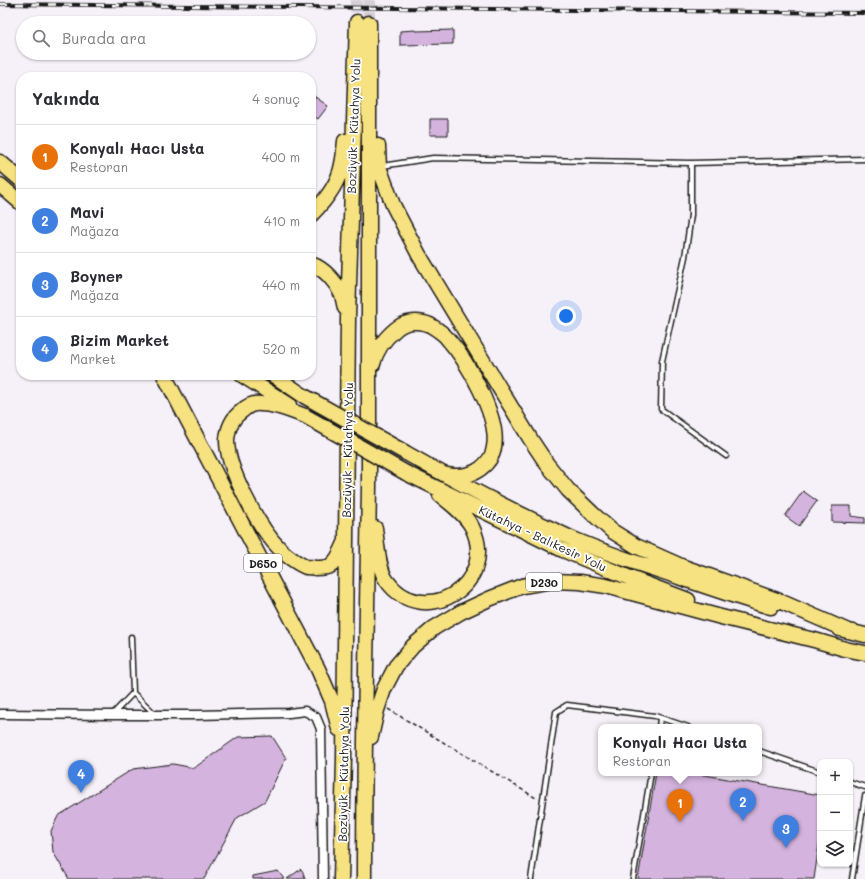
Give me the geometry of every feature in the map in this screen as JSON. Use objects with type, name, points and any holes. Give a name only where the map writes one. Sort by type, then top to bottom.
[{"type":"highway","points":[[363,22],[379,167],[393,206],[418,255],[531,440],[551,469],[568,490],[612,532],[636,546],[681,566],[777,600],[848,631]]},
{"type":"highway","points":[[316,209],[336,182],[342,165],[363,22]]},
{"type":"highway","name":"Bozüyük - Kütahya Yolu","points":[[341,879],[344,759],[348,318],[363,22]]},
{"type":"highway","name":"Bozüyük - Kütahya Yolu","points":[[363,22],[369,376],[364,879]]},
{"type":"highway","points":[[0,162],[16,176]]},
{"type":"highway","points":[[0,185],[16,199]]},
{"type":"highway","points":[[316,266],[327,274],[335,283],[342,296],[348,318]]},
{"type":"highway","points":[[369,376],[375,356],[380,346],[388,336],[400,326],[413,321],[429,325],[446,337],[460,355],[477,384],[491,416],[495,433],[495,446],[491,457],[485,465],[477,471],[456,476],[442,474]]},
{"type":"highway","name":"D650","points":[[167,380],[318,669],[332,701],[339,724],[344,759]]},
{"type":"highway","name":"Kütahya - Balıkesir Yolu","points":[[250,380],[305,416],[406,472],[563,550],[700,605],[845,649],[865,653]]},
{"type":"highway","name":"Kütahya - Balıkesir Yolu","points":[[280,380],[304,396],[442,474],[520,514],[574,539],[633,562],[734,596],[865,635]]},
{"type":"highway","points":[[285,380],[304,396]]},
{"type":"highway","points":[[305,416],[275,405],[260,403],[248,406],[236,414],[230,425],[227,439],[228,452],[232,468],[247,499],[267,533],[278,548],[290,558],[306,566],[320,568],[331,565],[339,556],[346,542]]},
{"type":"highway","points":[[369,489],[381,570],[386,580],[396,592],[412,600],[426,603],[442,600],[456,593],[469,580],[476,567],[478,550],[472,526],[466,518],[439,494],[406,472]]},
{"type":"highway","name":"D230","points":[[364,769],[377,710],[384,688],[396,666],[413,646],[434,628],[461,612],[522,586],[552,581],[580,582],[606,586],[818,641]]},
{"type":"street","points":[[845,649],[865,656]]},
{"type":"street","points":[[0,714],[112,716],[289,713],[305,711],[316,717],[321,729],[323,879]]},
{"type":"lane","points":[[379,167],[434,158],[691,163],[865,159]]},
{"type":"lane","points":[[691,163],[691,215],[684,257],[662,361],[661,408],[726,456]]},
{"type":"lane","points":[[131,637],[133,693],[156,715]]},
{"type":"lane","points":[[112,716],[133,693]]},
{"type":"lane","points":[[531,879],[556,712],[567,705],[655,716],[679,724]]},
{"type":"lane","points":[[659,724],[660,718]]},
{"type":"lane","points":[[762,752],[817,771]]},
{"type":"lane","points":[[633,879],[650,776]]},
{"type":"lane","points":[[853,783],[865,787]]},
{"type":"lane","points":[[852,879],[865,796]]},
{"type":"path","points":[[380,701],[390,711],[543,802]]},
{"type":"building","points":[[453,30],[453,44],[400,45],[400,31]]},
{"type":"building","points":[[316,98],[328,106],[318,119],[316,118]]},
{"type":"building","points":[[430,119],[448,119],[448,135],[430,135]]},
{"type":"building","points":[[803,491],[817,501],[799,526],[785,516]]},
{"type":"building","points":[[832,506],[851,506],[851,516],[865,518],[865,523],[832,522]]},
{"type":"building","points":[[272,736],[286,758],[265,801],[237,818],[204,879],[69,879],[53,852],[51,831],[58,816],[133,769],[173,764],[194,768],[238,737]]},
{"type":"building","points":[[655,776],[710,776],[817,794],[817,858],[814,879],[638,879]]},
{"type":"building","points":[[301,869],[305,879],[287,879]]},
{"type":"building","points":[[278,871],[284,879],[253,879],[253,876]]},
{"type":"tunnel","points":[[356,0],[357,22]]},
{"type":"tunnel","points":[[369,0],[369,23]]},
{"type":"railway","points":[[0,4],[865,13]]},
{"type":"place","name":"Bizim Market","points":[[81,793]]},
{"type":"place","name":"Mavi","points":[[743,821]]},
{"type":"place","name":"Konyalı Hacı Usta","points":[[680,822]]},
{"type":"place","name":"Boyner","points":[[786,848]]}]
